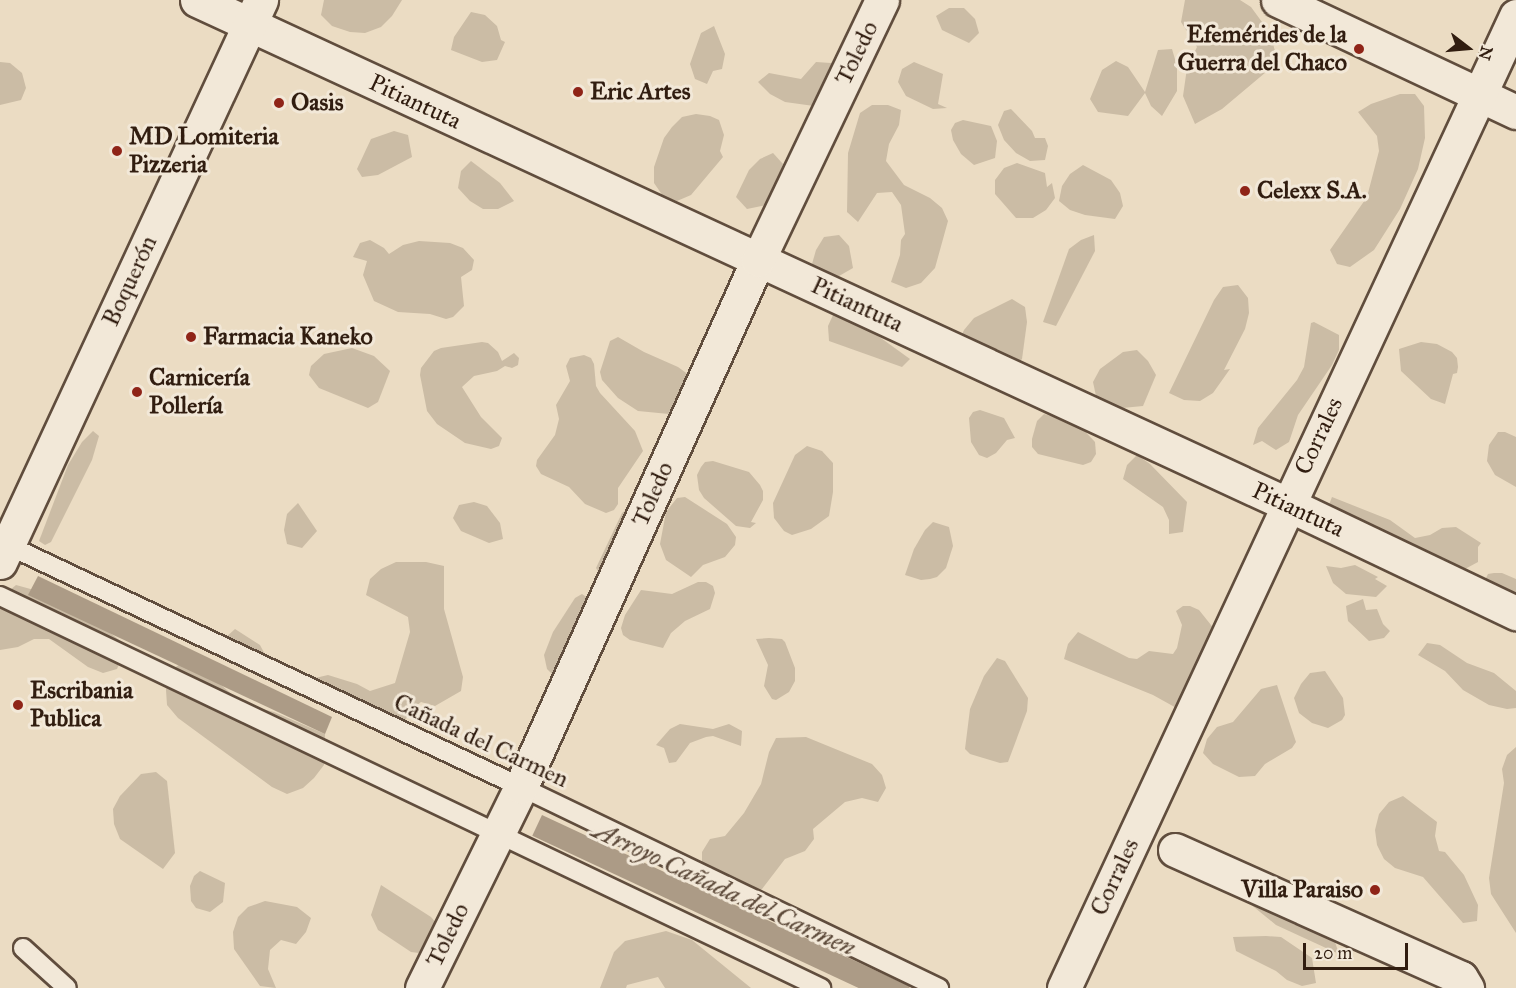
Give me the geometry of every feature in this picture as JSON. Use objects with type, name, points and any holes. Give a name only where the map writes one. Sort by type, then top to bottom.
[{"type":"street","name":"Pitiantuta","points":[[197,0],[255,13],[758,260],[1287,504],[1516,613]]},
{"type":"street","name":"Toledo","points":[[422,988],[521,787],[758,260],[882,0]]},
{"type":"street","points":[[1278,0],[1516,112]]},
{"type":"street","name":"Boquerón","points":[[3,550],[255,13]]},
{"type":"street","name":"Corrales","points":[[1064,988],[1287,504],[1516,16]]},
{"type":"street","points":[[1175,850],[1461,978],[1467,988]]},
{"type":"lane","name":"Cañada del Carmen","points":[[3,550],[521,787],[939,988]]},
{"type":"lane","points":[[0,596],[821,988]]},
{"type":"lane","points":[[23,948],[67,988]]},
{"type":"shaded area","points":[[324,0],[402,0],[392,16],[381,27],[365,33],[350,32],[332,26],[321,15]]},
{"type":"shaded area","points":[[1185,0],[1240,0],[1251,7],[1270,33],[1278,62],[1222,109],[1195,124],[1183,96],[1187,68],[1197,47],[1181,22]]},
{"type":"shaded area","points":[[949,8],[964,8],[975,19],[979,33],[969,43],[942,30],[936,16]]},
{"type":"shaded area","points":[[471,12],[485,15],[497,26],[501,40],[505,42],[497,60],[482,62],[451,50],[454,37]]},
{"type":"shaded area","points":[[714,26],[725,54],[722,69],[713,71],[707,84],[695,79],[690,64],[701,33]]},
{"type":"shaded area","points":[[1172,49],[1177,66],[1177,91],[1162,116],[1151,106],[1145,93],[1128,116],[1098,112],[1090,99],[1102,70],[1116,61],[1128,67],[1145,92],[1158,50]]},
{"type":"shaded area","points":[[0,62],[10,63],[22,73],[26,88],[21,100],[0,105]]},
{"type":"shaded area","points":[[816,62],[831,63],[840,75],[814,106],[785,102],[770,94],[758,82],[769,73],[801,79]]},
{"type":"shaded area","points":[[914,62],[943,74],[938,104],[947,108],[933,109],[906,96],[898,82],[902,69]]},
{"type":"shaded area","points":[[1400,94],[1415,94],[1424,106],[1425,138],[1418,169],[1400,209],[1374,250],[1350,267],[1337,264],[1330,250],[1367,197],[1379,151],[1377,136],[1358,112],[1371,104]]},
{"type":"shaded area","points":[[872,105],[888,105],[901,110],[899,125],[889,144],[886,161],[904,185],[930,198],[942,208],[948,221],[935,268],[921,283],[906,288],[891,282],[900,255],[901,240],[905,234],[901,205],[892,192],[877,193],[858,222],[847,212],[848,153],[860,113]]},
{"type":"shaded area","points":[[1011,109],[1032,131],[1035,138],[1045,138],[1048,146],[1045,160],[1030,161],[1016,153],[1004,140],[998,125],[1004,111]]},
{"type":"shaded area","points":[[696,114],[719,120],[724,135],[720,151],[723,157],[691,195],[677,201],[663,196],[654,183],[654,167],[664,138],[672,127],[682,117]]},
{"type":"shaded area","points":[[963,120],[991,126],[997,141],[995,158],[974,165],[961,154],[953,140],[951,130],[955,123]]},
{"type":"shaded area","points":[[394,131],[408,135],[412,157],[378,175],[362,177],[357,169],[371,139]]},
{"type":"shaded area","points":[[773,153],[783,164],[774,193],[766,205],[747,209],[736,197],[749,170],[760,159]]},
{"type":"shaded area","points":[[471,161],[500,183],[514,201],[498,209],[483,209],[470,201],[458,188],[461,171]]},
{"type":"shaded area","points":[[1017,163],[1045,173],[1047,187],[1052,183],[1055,198],[1046,210],[1033,218],[1016,218],[995,194],[995,180],[1004,168]]},
{"type":"shaded area","points":[[1083,165],[1111,180],[1120,193],[1123,206],[1115,219],[1085,215],[1070,210],[1059,201],[1062,186],[1070,174]]},
{"type":"shaded area","points":[[839,235],[849,246],[853,268],[839,276],[824,273],[812,264],[816,250],[824,237]]},
{"type":"shaded area","points":[[1094,235],[1095,251],[1056,326],[1043,322],[1069,249],[1081,240]]},
{"type":"shaded area","points":[[370,240],[384,248],[389,254],[403,245],[419,241],[450,243],[463,248],[474,260],[472,270],[461,277],[464,306],[453,317],[446,319],[430,314],[398,312],[374,301],[363,275],[367,261],[353,257],[360,243]]},
{"type":"shaded area","points":[[1238,285],[1248,298],[1249,313],[1245,329],[1224,370],[1230,369],[1213,393],[1200,401],[1184,400],[1169,393],[1214,300],[1223,287]]},
{"type":"shaded area","points":[[1012,299],[1025,307],[1027,322],[1022,359],[1007,374],[958,343],[964,330],[974,318]]},
{"type":"shaded area","points":[[834,313],[849,315],[910,359],[902,367],[829,341],[828,326]]},
{"type":"shaded area","points":[[1314,322],[1339,335],[1339,350],[1332,365],[1298,415],[1289,442],[1276,450],[1262,441],[1253,445],[1258,428],[1297,380],[1304,367],[1311,323]]},
{"type":"shaded area","points":[[618,337],[678,367],[689,375],[679,412],[669,414],[638,411],[618,398],[602,380],[600,372],[610,341]]},
{"type":"shaded area","points":[[482,342],[488,343],[498,352],[502,361],[514,353],[519,358],[518,365],[512,368],[505,366],[497,371],[474,376],[462,387],[481,417],[502,438],[499,446],[491,449],[465,443],[437,424],[427,411],[420,375],[421,368],[434,351]]},
{"type":"shaded area","points":[[1421,342],[1437,344],[1452,352],[1457,358],[1457,373],[1453,374],[1445,404],[1431,399],[1401,371],[1399,349]]},
{"type":"shaded area","points":[[352,348],[374,356],[390,371],[378,402],[368,408],[319,388],[309,375],[311,366],[324,354]]},
{"type":"shaded area","points":[[1137,350],[1148,361],[1156,375],[1143,406],[1122,408],[1096,396],[1093,382],[1100,369],[1123,352]]},
{"type":"shaded area","points":[[584,355],[591,358],[594,364],[596,386],[600,393],[635,431],[643,451],[618,488],[618,504],[614,510],[606,513],[585,504],[569,487],[541,474],[536,466],[537,460],[555,435],[559,419],[556,405],[570,381],[566,366],[570,358]]},
{"type":"shaded area","points":[[980,410],[1004,418],[1015,438],[1007,440],[996,453],[987,458],[979,455],[971,442],[969,418],[973,412]]},
{"type":"shaded area","points":[[1044,414],[1078,424],[1095,442],[1096,454],[1091,462],[1083,465],[1038,454],[1032,447],[1032,439],[1037,421]]},
{"type":"shaded area","points":[[93,431],[99,436],[92,460],[51,542],[45,545],[39,541],[68,465],[82,442]]},
{"type":"shaded area","points":[[1498,432],[1505,432],[1516,437],[1516,487],[1495,475],[1487,461],[1489,445]]},
{"type":"shaded area","points":[[807,446],[822,451],[833,463],[833,492],[829,516],[811,529],[792,535],[784,531],[774,518],[773,503],[795,455]]},
{"type":"shaded area","points":[[1137,455],[1150,464],[1187,502],[1183,532],[1169,534],[1169,520],[1163,507],[1123,479],[1127,465]]},
{"type":"shaded area","points":[[713,461],[749,472],[760,485],[763,500],[751,522],[756,523],[750,528],[736,526],[704,498],[699,490],[697,475],[705,462]]},
{"type":"shaded area","points":[[685,497],[727,524],[736,537],[735,545],[725,557],[703,565],[691,577],[666,560],[660,544],[666,512],[677,498]]},
{"type":"shaded area","points":[[1332,497],[1390,520],[1415,538],[1430,535],[1442,528],[1456,527],[1481,543],[1478,547],[1478,562],[1465,569],[1434,570],[1327,510]]},
{"type":"shaded area","points":[[474,502],[487,506],[500,523],[503,539],[489,543],[461,531],[453,518],[459,505]]},
{"type":"shaded area","points":[[298,503],[317,531],[302,548],[287,544],[284,530],[287,514]]},
{"type":"shaded area","points":[[627,509],[632,514],[603,578],[596,568],[622,513]]},
{"type":"shaded area","points":[[933,522],[949,527],[953,546],[946,568],[937,577],[930,579],[921,580],[905,575],[914,549],[925,530]]},
{"type":"shaded area","points":[[396,562],[426,562],[444,566],[444,609],[463,677],[461,691],[435,706],[421,702],[410,711],[403,725],[389,729],[374,728],[321,704],[308,694],[311,679],[328,675],[357,684],[370,691],[395,683],[410,632],[408,617],[366,595],[370,579],[381,569]]},
{"type":"shaded area","points":[[1355,565],[1378,577],[1375,579],[1387,586],[1376,597],[1346,594],[1333,583],[1326,566],[1341,568]]},
{"type":"shaded area","points":[[1502,573],[1516,579],[1516,614],[1484,582],[1488,574]]},
{"type":"shaded area","points":[[38,576],[332,717],[325,734],[28,595]]},
{"type":"shaded area","points":[[698,582],[706,582],[713,586],[715,593],[710,609],[685,621],[671,633],[663,648],[630,640],[623,635],[621,628],[625,615],[641,590],[672,594]]},
{"type":"shaded area","points":[[16,585],[45,593],[91,618],[123,643],[123,655],[117,669],[103,673],[88,667],[49,639],[34,639],[18,647],[0,650],[0,602],[3,596]]},
{"type":"shaded area","points":[[582,594],[588,598],[556,678],[547,669],[544,655],[553,632],[575,598]]},
{"type":"shaded area","points":[[1363,599],[1366,610],[1377,609],[1383,624],[1390,631],[1384,638],[1369,641],[1348,621],[1346,606]]},
{"type":"shaded area","points":[[1183,606],[1199,610],[1215,630],[1180,710],[1153,695],[1064,659],[1068,644],[1078,632],[1129,658],[1137,659],[1149,651],[1173,654],[1177,648],[1182,625],[1176,611]]},
{"type":"shaded area","points":[[235,629],[260,645],[269,662],[224,639]]},
{"type":"shaded area","points":[[756,639],[782,639],[785,642],[795,668],[795,681],[789,692],[776,700],[772,699],[764,686],[768,665]]},
{"type":"shaded area","points":[[1427,643],[1440,645],[1467,663],[1494,673],[1516,691],[1516,708],[1507,709],[1489,705],[1463,690],[1445,671],[1418,655]]},
{"type":"shaded area","points":[[997,658],[1005,661],[1028,698],[1027,711],[1008,762],[1000,763],[970,754],[965,749],[970,709],[984,676]]},
{"type":"shaded area","points":[[183,662],[197,664],[243,704],[274,712],[325,734],[324,765],[314,778],[303,788],[287,794],[272,787],[178,718],[167,705],[166,690],[170,671]]},
{"type":"shaded area","points":[[1325,671],[1343,698],[1345,715],[1342,720],[1328,728],[1312,723],[1299,713],[1294,698],[1310,673]]},
{"type":"shaded area","points":[[1277,685],[1296,742],[1292,748],[1265,764],[1255,776],[1239,777],[1213,764],[1203,753],[1207,739],[1217,727],[1233,722],[1261,689]]},
{"type":"shaded area","points":[[680,724],[713,729],[729,724],[742,731],[741,746],[713,736],[706,737],[690,743],[676,762],[669,763],[664,748],[656,745],[670,729]]},
{"type":"shaded area","points":[[806,737],[872,764],[882,775],[886,788],[878,802],[862,798],[845,802],[813,829],[814,839],[805,851],[785,859],[762,889],[748,901],[702,866],[702,852],[710,839],[725,836],[744,813],[761,784],[769,752],[776,738]]},
{"type":"shaded area","points":[[1516,747],[1516,933],[1491,894],[1489,878],[1504,783],[1502,769],[1507,755]]},
{"type":"shaded area","points":[[156,772],[167,781],[175,853],[163,869],[120,839],[114,824],[113,809],[120,796],[141,774]]},
{"type":"shaded area","points":[[1403,796],[1437,822],[1435,836],[1439,851],[1445,852],[1464,875],[1478,905],[1477,921],[1463,923],[1423,877],[1395,868],[1384,859],[1377,845],[1375,830],[1379,814],[1389,802]]},
{"type":"shaded area","points":[[542,815],[910,987],[859,988],[532,836]]},
{"type":"shaded area","points":[[200,871],[225,883],[223,902],[210,912],[196,908],[191,901],[190,886],[194,876]]},
{"type":"shaded area","points":[[381,885],[431,917],[441,929],[426,949],[419,953],[411,952],[378,930],[371,915]]},
{"type":"shaded area","points":[[1246,886],[1300,914],[1324,935],[1334,939],[1339,954],[1276,925],[1249,903]]},
{"type":"shaded area","points":[[265,901],[297,907],[311,918],[306,932],[296,944],[281,940],[270,950],[268,969],[276,988],[260,986],[234,949],[233,932],[238,917],[248,907]]},
{"type":"shaded area","points":[[666,931],[692,940],[751,988],[665,988],[658,977],[627,985],[626,988],[600,988],[614,952],[625,941]]},
{"type":"shaded area","points":[[1233,937],[1281,937],[1312,958],[1316,983],[1302,986],[1287,980],[1276,971],[1236,951]]},
{"type":"place","name":"Efemérides de la Guerra del Chaco","points":[[1359,49]]},
{"type":"place","name":"Eric Artes","points":[[578,92]]},
{"type":"place","name":"Oasis","points":[[279,103]]},
{"type":"place","name":"MD Lomiteria Pizzeria","points":[[117,151]]},
{"type":"place","name":"Celexx S.A.","points":[[1245,191]]},
{"type":"place","name":"Farmacia Kaneko","points":[[191,337]]},
{"type":"place","name":"Carnicería Pollería","points":[[137,392]]},
{"type":"place","name":"Escribania Publica","points":[[18,705]]},
{"type":"place","name":"Villa Paraiso","points":[[1375,890]]},
{"type":"water label","name":"Arroyo Cañada del Carmen","points":[[724,889]]}]
